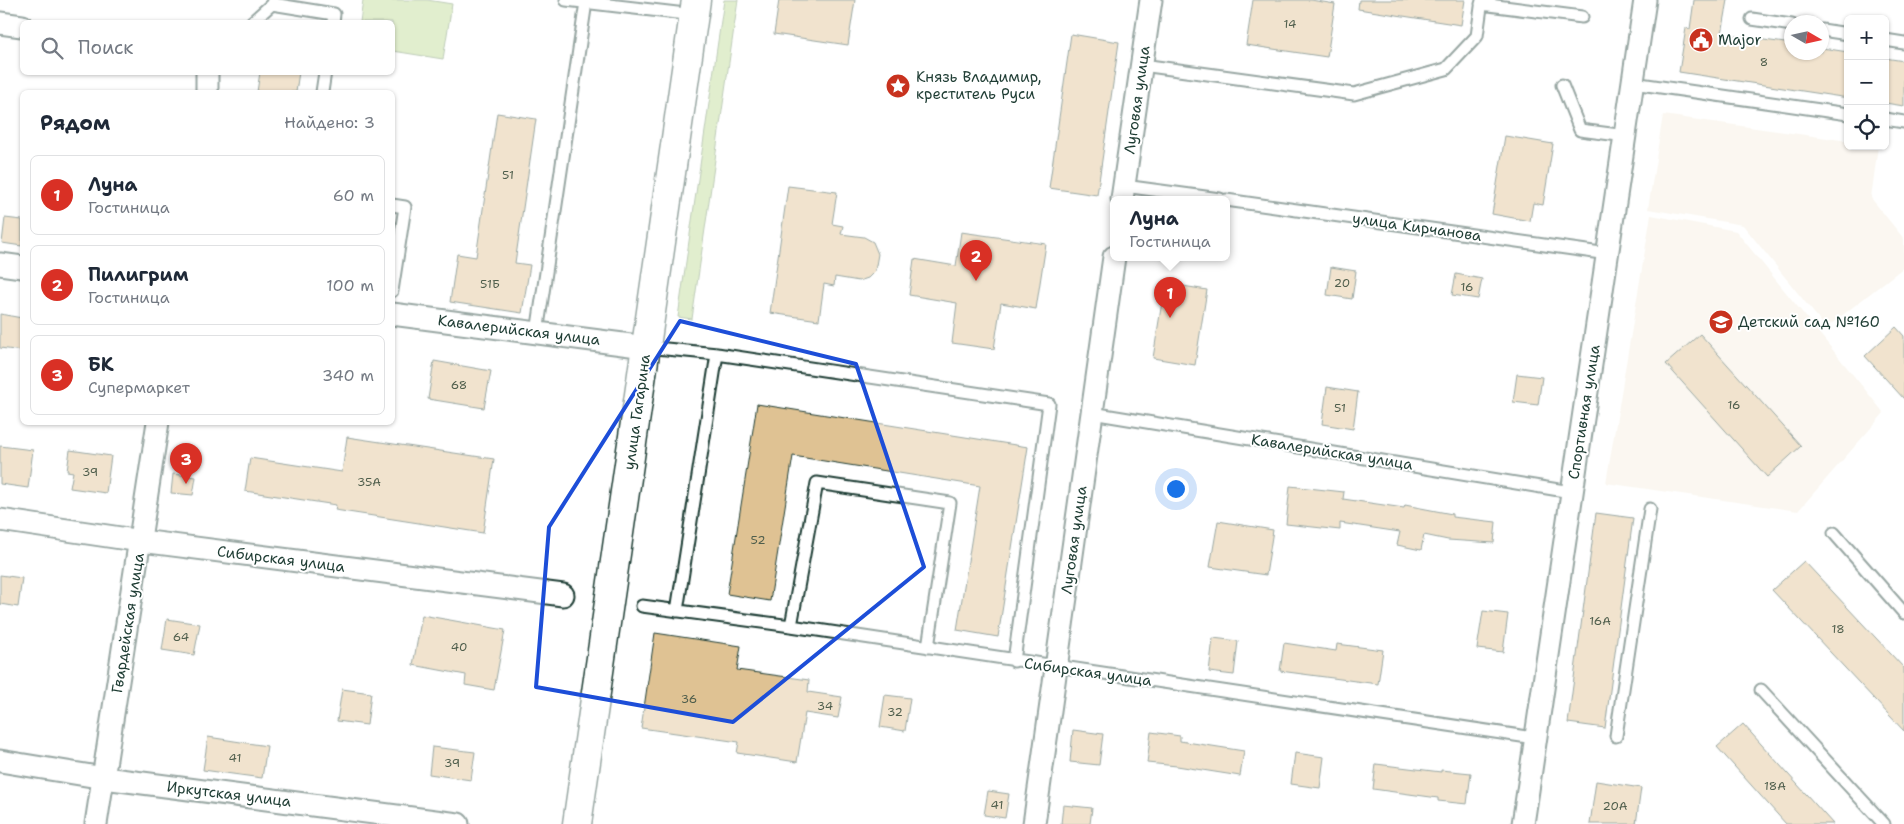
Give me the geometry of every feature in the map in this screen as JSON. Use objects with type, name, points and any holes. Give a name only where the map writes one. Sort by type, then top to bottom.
[{"type":"street","name":"Луговая улица","points":[[1123,192],[1151,0]]},
{"type":"street","name":"Спортивная улица","points":[[1523,824],[1534,738],[1645,0]]},
{"type":"street","name":"улица Гагарина","points":[[577,824],[695,7]]},
{"type":"street","points":[[0,23],[20,26]]},
{"type":"street","points":[[207,75],[207,90]]},
{"type":"street","name":"Луговая улица","points":[[1034,824],[1113,261]]},
{"type":"street","points":[[0,264],[20,267]]},
{"type":"street","name":"Кавалерийская улица","points":[[395,314],[646,347]]},
{"type":"street","name":"Гвардейская улица","points":[[96,824],[158,425]]},
{"type":"street","name":"Сибирская улица","points":[[0,520],[141,541],[563,595]]},
{"type":"street","name":"Иркутская улица","points":[[0,761],[104,778],[458,824]]},
{"type":"lane","points":[[566,0],[695,7]]},
{"type":"lane","points":[[254,20],[273,2],[334,14],[333,20]]},
{"type":"lane","points":[[537,333],[586,2]]},
{"type":"lane","points":[[1142,65],[1354,94],[1446,69],[1477,36],[1481,2],[1582,17]]},
{"type":"lane","points":[[1752,19],[1784,25]]},
{"type":"lane","points":[[1829,31],[1844,33]]},
{"type":"lane","points":[[1889,41],[1904,43]]},
{"type":"lane","points":[[322,90],[325,75]]},
{"type":"lane","points":[[1633,83],[1844,113]]},
{"type":"lane","points":[[1562,85],[1580,130],[1626,136]]},
{"type":"lane","points":[[1889,120],[1904,122]]},
{"type":"lane","points":[[1123,192],[1178,196]]},
{"type":"lane","name":"улица Кирчанова","points":[[1230,201],[1608,254]]},
{"type":"lane","points":[[395,206],[405,208],[395,272]]},
{"type":"lane","points":[[646,347],[717,354],[1049,404],[1014,661]]},
{"type":"lane","points":[[677,611],[717,354]]},
{"type":"lane","name":"Кавалерийская улица","points":[[1092,413],[1571,492]]},
{"type":"lane","points":[[791,626],[817,483],[950,503],[928,647]]},
{"type":"lane","points":[[1616,736],[1650,509]]},
{"type":"lane","points":[[1834,533],[1904,613]]},
{"type":"lane","name":"Сибирская улица","points":[[642,606],[791,626],[1534,738]]},
{"type":"lane","points":[[1762,690],[1884,824]]},
{"type":"highlighted area","points":[[680,321],[856,364],[924,567],[733,722],[536,687],[549,527]]},
{"type":"shaded area","points":[[1663,115],[1844,140],[1844,150],[1877,150],[1871,198],[1904,239],[1904,267],[1826,328],[1743,225],[1648,209]]},
{"type":"shaded area","name":"Детский сад №160","points":[[1651,215],[1736,231],[1884,413],[1798,511],[1606,483]]},
{"type":"green space","points":[[363,0],[427,0],[452,4],[443,59],[395,51],[395,20],[360,20]]},
{"type":"green space","points":[[724,0],[738,0],[692,319],[678,317]]},
{"type":"building","points":[[779,0],[855,0],[848,45],[774,34]]},
{"type":"building","points":[[1253,0],[1311,0],[1335,4],[1327,57],[1246,45]]},
{"type":"building","points":[[1359,0],[1465,0],[1461,25],[1358,9]]},
{"type":"building","points":[[1694,0],[1728,0],[1722,34],[1784,43],[1784,60],[1829,60],[1829,49],[1844,51],[1844,97],[1679,72],[1686,28],[1690,29]]},
{"type":"building","points":[[1071,34],[1119,42],[1097,195],[1049,188]]},
{"type":"building","points":[[1889,59],[1904,61],[1904,106],[1889,104]]},
{"type":"building","points":[[260,75],[299,75],[296,90],[257,90]]},
{"type":"building","points":[[497,113],[536,119],[515,263],[530,265],[522,313],[450,302],[457,254],[476,257]]},
{"type":"building","points":[[1505,136],[1553,144],[1543,205],[1533,203],[1530,221],[1492,214]]},
{"type":"building","points":[[788,186],[837,192],[832,224],[843,226],[841,234],[864,237],[873,242],[878,254],[875,271],[868,278],[859,281],[835,277],[834,286],[824,284],[819,320],[770,313]]},
{"type":"building","points":[[5,218],[20,220],[20,246],[2,243]]},
{"type":"building","points":[[961,232],[1046,244],[1036,309],[1001,303],[994,349],[952,343],[957,303],[909,295],[914,259],[956,266]]},
{"type":"building","points":[[1331,267],[1356,271],[1352,299],[1327,295]]},
{"type":"building","points":[[1456,274],[1482,279],[1478,299],[1452,295]]},
{"type":"building","points":[[1165,283],[1207,290],[1195,365],[1153,358]]},
{"type":"building","points":[[0,314],[20,318],[20,351],[0,348]]},
{"type":"building","points":[[1896,327],[1904,336],[1904,399],[1865,356]]},
{"type":"building","points":[[1700,334],[1801,446],[1767,477],[1666,364]]},
{"type":"building","points":[[434,361],[491,371],[484,408],[428,399]]},
{"type":"building","points":[[1517,374],[1542,377],[1538,405],[1513,402]]},
{"type":"building","points":[[1327,387],[1358,392],[1353,429],[1322,424]]},
{"type":"building","points":[[757,404],[1028,447],[998,637],[957,630],[980,486],[793,456],[770,601],[727,594]]},
{"type":"building","points":[[347,437],[494,459],[483,533],[335,510],[336,505],[245,491],[250,458],[342,472]]},
{"type":"building","points":[[0,446],[33,450],[28,488],[0,484]]},
{"type":"building","points":[[70,450],[111,456],[106,493],[70,488],[73,472],[67,471]]},
{"type":"building","points":[[173,474],[196,477],[193,495],[171,493]]},
{"type":"building","points":[[1290,486],[1344,492],[1343,499],[1404,508],[1405,505],[1452,514],[1452,517],[1496,522],[1494,543],[1448,540],[1424,535],[1421,550],[1397,545],[1400,532],[1340,523],[1340,530],[1286,524]]},
{"type":"building","points":[[1596,513],[1633,518],[1605,728],[1568,723]]},
{"type":"building","points":[[1218,521],[1273,530],[1266,575],[1210,567]]},
{"type":"building","points":[[1804,561],[1904,668],[1904,731],[1772,590]]},
{"type":"building","points":[[0,575],[22,578],[18,607],[0,604]]},
{"type":"building","points":[[1483,611],[1508,614],[1503,652],[1477,649]]},
{"type":"building","points":[[422,615],[505,630],[494,690],[465,685],[466,675],[413,665]]},
{"type":"building","points":[[167,619],[200,624],[194,655],[162,650]]},
{"type":"building","points":[[655,633],[741,646],[737,670],[809,680],[808,692],[842,697],[838,718],[805,713],[797,762],[737,753],[739,742],[641,728]]},
{"type":"building","points":[[1213,638],[1238,641],[1234,675],[1209,672]]},
{"type":"building","points":[[1284,643],[1336,651],[1337,644],[1383,650],[1378,684],[1280,671]]},
{"type":"building","points":[[342,689],[371,693],[367,725],[337,721]]},
{"type":"building","points":[[885,695],[910,698],[905,731],[880,727]]},
{"type":"building","points":[[1743,724],[1833,824],[1786,824],[1717,747]]},
{"type":"building","points":[[1073,730],[1103,734],[1099,765],[1070,762]]},
{"type":"building","points":[[1151,732],[1180,736],[1180,741],[1244,751],[1240,776],[1147,763]]},
{"type":"building","points":[[208,737],[267,746],[262,778],[203,770]]},
{"type":"building","points":[[432,747],[475,752],[471,780],[429,774]]},
{"type":"building","points":[[1295,753],[1324,757],[1320,788],[1291,784]]},
{"type":"building","points":[[1376,764],[1441,772],[1441,770],[1471,773],[1467,804],[1438,801],[1438,798],[1373,789]]},
{"type":"building","points":[[1596,781],[1641,788],[1636,824],[1590,824]]},
{"type":"building","points":[[988,791],[1009,794],[1005,818],[984,815]]},
{"type":"building","points":[[1063,805],[1092,808],[1090,824],[1061,824]]},
{"type":"place","name":"Major","points":[[1701,40]]},
{"type":"place","name":"Князь Владимир, креститель Руси","points":[[898,86]]},
{"type":"place","name":"Пилигрим","points":[[976,281]]},
{"type":"place","name":"Луна","points":[[1170,318]]},
{"type":"place","name":"Детский сад №160","points":[[1721,322]]},
{"type":"place","name":"БК","points":[[186,484]]}]
